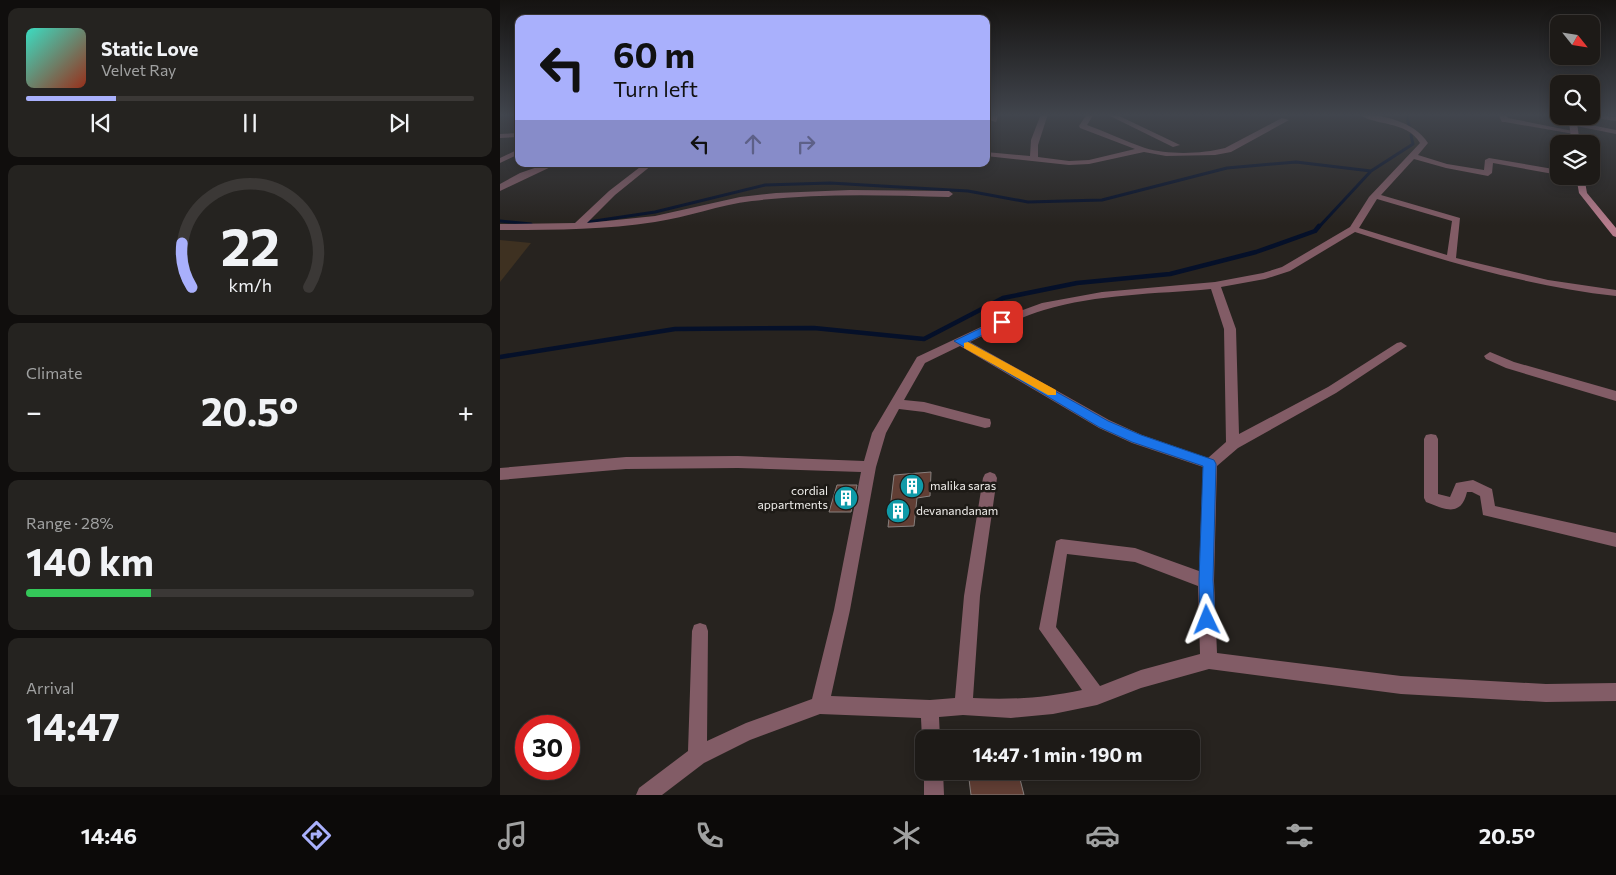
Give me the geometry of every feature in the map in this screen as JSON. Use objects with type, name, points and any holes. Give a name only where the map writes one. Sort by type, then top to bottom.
[{"type":"street","points":[[1034,151],[1034,160]]},
{"type":"street","points":[[990,154],[1034,160],[1089,162],[1139,151]]},
{"type":"street","points":[[1151,151],[1170,154],[1224,151]]},
{"type":"street","points":[[820,705],[842,610],[869,467],[879,433],[921,360],[1002,322],[1059,302],[1102,295],[1215,285],[1277,273],[1354,229],[1376,196],[1417,151]]},
{"type":"street","points":[[500,161],[515,153]]},
{"type":"street","points":[[1413,156],[1446,166],[1488,173],[1489,160],[1550,170]]},
{"type":"street","points":[[500,188],[523,175],[545,167]]},
{"type":"street","points":[[578,227],[612,193],[645,167]]},
{"type":"street","points":[[1581,185],[1583,193],[1616,233]]},
{"type":"street","points":[[500,227],[578,227],[656,219],[751,198],[888,192],[949,194]]},
{"type":"street","points":[[1376,196],[1457,220],[1450,260]]},
{"type":"street","points":[[1354,229],[1450,260],[1544,284],[1616,294]]},
{"type":"street","points":[[1215,285],[1230,329],[1233,444]]},
{"type":"street","points":[[960,341],[1104,424],[1137,439],[1210,464]]},
{"type":"street","points":[[1209,660],[1206,580],[1210,464],[1233,444],[1324,395],[1401,346]]},
{"type":"street","points":[[1490,356],[1510,365],[1616,396]]},
{"type":"street","points":[[895,404],[924,407],[985,423]]},
{"type":"street","points":[[1431,439],[1431,498],[1442,502],[1454,503],[1458,499],[1461,487],[1473,486],[1487,493],[1488,510],[1616,540]]},
{"type":"street","points":[[500,474],[626,463],[738,462],[869,467]]},
{"type":"street","points":[[963,706],[972,596],[990,478]]},
{"type":"street","points":[[1097,696],[1047,629],[1062,546],[1135,556],[1206,580]]},
{"type":"street","points":[[697,756],[700,631]]},
{"type":"street","points":[[646,795],[697,756],[746,732],[820,705],[930,709],[963,706],[1011,709],[1053,705],[1097,696],[1141,679],[1209,660],[1401,685],[1546,693],[1616,692]]},
{"type":"street","points":[[930,709],[931,730]]},
{"type":"street","points":[[933,780],[934,795]]},
{"type":"shaded area","points":[[500,240],[531,243],[500,282]]},
{"type":"building","points":[[931,472],[930,496],[917,498],[914,526],[888,527],[894,475]]},
{"type":"building","name":"cordial appartments","points":[[837,485],[857,485],[851,512],[829,512]]},
{"type":"building","points":[[969,780],[1020,780],[1024,795],[971,795]]},
{"type":"waterway","points":[[1371,171],[1402,151]]},
{"type":"waterway","points":[[588,222],[655,212],[765,185],[830,183],[968,191],[1028,202],[1102,200],[1227,168],[1296,162],[1371,171]]},
{"type":"waterway","points":[[1318,228],[1371,171]]},
{"type":"waterway","points":[[500,221],[531,224]]},
{"type":"waterway","points":[[500,357],[675,329],[814,328],[924,339],[1003,298],[1077,283],[1170,274],[1256,252],[1315,231],[1319,226]]},
{"type":"slow traffic","points":[[968,346],[1052,393]]},
{"type":"place","name":"malika saras","points":[[912,486]]},
{"type":"place","name":"cordial appartments","points":[[846,498]]},
{"type":"place","name":"devanandanam","points":[[898,511]]},
{"type":"route","points":[[1002,322],[960,341],[1064,399],[1104,424],[1137,439],[1210,464],[1206,580],[1207,620]]}]
